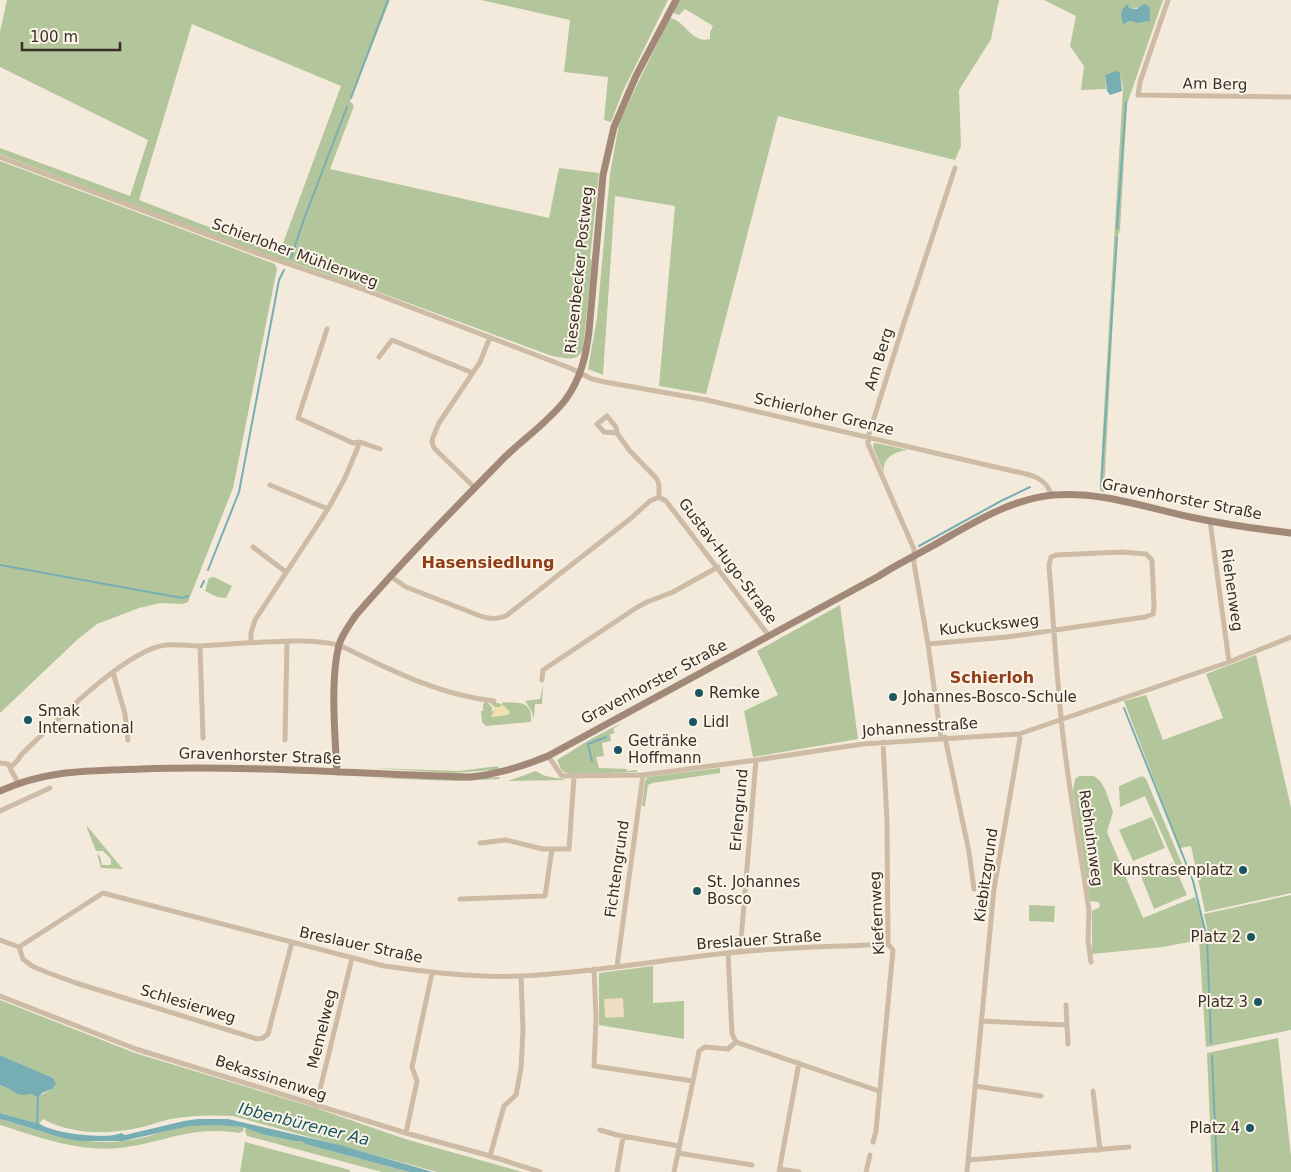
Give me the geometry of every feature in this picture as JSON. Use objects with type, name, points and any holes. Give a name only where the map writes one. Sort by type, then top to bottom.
[{"type":"main road","name":"Riesenbecker Postweg","points":[[337,772],[335,682],[340,645],[356,615],[390,576],[502,459],[533,434],[550,417],[566,398],[580,373],[586,355],[589,331],[603,175],[614,127],[636,76],[676,0]]},
{"type":"main road","name":"Gravenhorster Straße","points":[[0,791],[18,783],[56,773],[171,768],[470,777],[491,775],[515,769],[548,756],[998,510],[1028,500],[1052,495],[1074,494],[1110,497],[1210,521],[1291,533]]},
{"type":"street","name":"Am Berg","points":[[1168,0],[1140,82],[1138,95],[1291,97]]},
{"type":"street","name":"Schierloher Mühlenweg","points":[[0,157],[256,253],[365,290],[580,373]]},
{"type":"street","name":"Am Berg","points":[[868,437],[955,168]]},
{"type":"street","points":[[327,329],[298,418],[352,443],[360,442],[380,450]]},
{"type":"street","points":[[475,488],[434,448],[432,442],[440,423],[480,362],[490,337]]},
{"type":"street","points":[[379,357],[392,340],[473,373]]},
{"type":"street","name":"Schierloher Grenze","points":[[580,373],[592,379],[605,382],[707,400],[1040,478],[1050,488],[1052,495]]},
{"type":"street","points":[[617,433],[635,458],[657,479],[659,497]]},
{"type":"street","points":[[868,437],[868,444],[914,548],[913,556],[943,737],[974,889]]},
{"type":"street","points":[[250,643],[255,620],[328,509],[345,478],[360,442]]},
{"type":"street","points":[[270,485],[328,509]]},
{"type":"street","name":"Gustav-Hugo-Straße","points":[[390,576],[406,587],[483,617],[492,619],[506,616],[650,501],[659,497],[666,501],[769,636]]},
{"type":"street","name":"Riehenweg","points":[[1210,521],[1229,662]]},
{"type":"street","points":[[253,547],[286,572]]},
{"type":"street","points":[[1122,552],[1150,556],[1152,560],[1153,614],[1145,617],[1054,630],[1049,562],[1051,557],[1056,555],[1122,552]]},
{"type":"street","points":[[542,680],[543,670],[636,608],[672,592],[718,567]]},
{"type":"street","name":"Kuckucksweg","points":[[928,644],[1007,637],[1054,630],[1061,719]]},
{"type":"street","name":"Johannesstraße","points":[[548,756],[560,775],[643,775],[882,742],[1019,734],[1229,662],[1291,637]]},
{"type":"street","points":[[285,740],[287,640]]},
{"type":"street","points":[[11,768],[22,754],[48,729],[113,672],[139,654],[165,645],[200,646],[287,640],[330,643],[340,645],[435,689],[494,701]]},
{"type":"street","points":[[200,646],[203,738]]},
{"type":"street","points":[[113,672],[125,714],[128,740]]},
{"type":"street","name":"Rebhuhnweg","points":[[1061,719],[1089,911],[1088,940],[1091,962]]},
{"type":"street","name":"Kiebitzgrund","points":[[967,1172],[994,889],[1020,738],[1019,734]]},
{"type":"street","name":"Kiefernweg","points":[[873,1142],[876,1131],[893,950],[888,944],[887,822],[882,742]]},
{"type":"street","name":"Erlengrund","points":[[740,952],[756,760]]},
{"type":"street","points":[[0,763],[8,764],[18,783]]},
{"type":"street","name":"Fichtengrund","points":[[616,966],[643,775]]},
{"type":"street","points":[[480,843],[506,840],[543,849],[569,849],[574,776]]},
{"type":"street","points":[[0,810],[50,788]]},
{"type":"street","points":[[460,899],[545,896],[552,849]]},
{"type":"street","name":"Breslauer Straße","points":[[19,947],[103,894],[384,966],[432,973],[476,976],[520,976],[594,969],[728,952],[888,944]]},
{"type":"street","points":[[0,940],[19,947]]},
{"type":"street","name":"Schlesierweg","points":[[19,947],[23,959],[32,966],[46,972],[257,1039],[263,1038],[268,1034],[292,942]]},
{"type":"street","points":[[728,952],[732,1034],[736,1042],[879,1091]]},
{"type":"street","name":"Memelweg","points":[[316,1106],[352,958]]},
{"type":"street","points":[[594,969],[596,1018],[594,1066],[694,1082]]},
{"type":"street","points":[[406,1133],[417,1081],[412,1067],[432,973]]},
{"type":"street","points":[[490,1156],[504,1106],[516,1095],[521,1068],[523,1030],[520,976]]},
{"type":"street","name":"Bekassinenweg","points":[[0,996],[136,1049],[316,1106],[540,1172]]},
{"type":"street","points":[[1066,1004],[1068,1044]]},
{"type":"street","points":[[981,1020],[1067,1025]]},
{"type":"street","points":[[674,1172],[699,1051],[704,1047],[728,1049],[736,1042]]},
{"type":"street","points":[[799,1063],[779,1170],[799,1172]]},
{"type":"street","points":[[975,1086],[1041,1096]]},
{"type":"street","points":[[1093,1091],[1100,1150]]},
{"type":"street","points":[[600,1130],[680,1146]]},
{"type":"street","points":[[617,1172],[623,1136]]},
{"type":"street","points":[[968,1160],[1129,1147]]},
{"type":"street","points":[[678,1153],[752,1165]]},
{"type":"street","points":[[866,1172],[870,1156]]},
{"type":"green space","points":[[7,0],[390,0],[350,101],[354,106],[330,169],[549,218],[559,168],[599,173],[590,259],[592,260],[583,349],[581,353],[574,358],[552,356],[376,291],[291,262],[258,253],[0,154],[0,148],[130,196],[148,140],[0,67],[0,32]],"holes":[[[192,24],[341,86],[279,254],[139,200]]]},
{"type":"green space","points":[[481,0],[668,0],[623,91],[611,122],[604,120],[608,77],[564,72],[570,20]]},
{"type":"green space","points":[[679,0],[999,0],[991,39],[959,90],[961,146],[955,160],[778,116],[706,394],[659,386],[675,206],[615,196],[603,375],[588,369],[597,318],[610,174],[619,124],[670,18],[680,23],[698,38],[703,40],[710,39],[710,32],[713,26],[685,9],[679,15],[673,13]]},
{"type":"green space","points":[[1044,0],[1163,0],[1127,104],[1120,230],[1117,238],[1104,492],[1100,491],[1102,446],[1123,88],[1120,73],[1105,75],[1106,89],[1081,90],[1084,66],[1070,46],[1076,16]],"holes":[[[1128,5],[1129,8],[1150,8],[1150,21],[1131,21],[1127,23]]]},
{"type":"green space","points":[[0,161],[275,264],[277,269],[233,488],[188,602],[183,604],[160,603],[139,608],[97,624],[78,639],[0,713]]},
{"type":"green space","points":[[874,443],[908,450],[890,456],[885,463],[884,473],[873,447]]},
{"type":"green space","points":[[214,577],[232,586],[226,598],[217,597],[205,591],[209,578]]},
{"type":"green space","points":[[840,605],[858,739],[753,757],[744,711],[778,695],[757,651]]},
{"type":"green space","points":[[1256,655],[1291,808],[1291,893],[1205,912],[1191,846],[1180,848],[1124,701],[1146,695],[1163,740],[1223,718],[1206,674]]},
{"type":"green space","points":[[543,684],[542,704],[535,704],[534,719],[525,701],[540,699]]},
{"type":"green space","points":[[486,701],[492,707],[492,713],[495,707],[491,702],[523,704],[530,710],[531,722],[486,726],[482,722],[481,711],[483,711],[483,704]]},
{"type":"green space","points":[[623,722],[613,729],[615,733],[610,734],[611,741],[602,743],[604,756],[596,757],[599,768],[627,769],[627,771],[637,770],[637,772],[569,774],[562,771],[557,760]]},
{"type":"green space","points":[[498,766],[499,769],[494,770],[452,773],[371,768],[459,771]]},
{"type":"green space","points":[[720,768],[720,773],[652,783],[648,785],[645,806],[642,806],[647,777]]},
{"type":"green space","points":[[536,771],[547,776],[566,780],[508,781]]},
{"type":"green space","points":[[1079,776],[1094,776],[1105,789],[1113,812],[1107,832],[1143,918],[1195,897],[1209,938],[1204,914],[1291,895],[1291,1030],[1206,1047],[1199,940],[1163,947],[1092,954],[1092,911],[1100,907],[1099,902],[1090,901],[1089,895],[1073,791],[1075,779]]},
{"type":"green space","points":[[1142,776],[1146,779],[1185,871],[1179,873],[1145,796],[1120,807],[1119,786]]},
{"type":"green space","points":[[499,777],[500,779],[460,781],[372,778],[466,779]]},
{"type":"green space","points":[[1152,817],[1165,848],[1133,861],[1119,830]]},
{"type":"green space","points":[[87,826],[123,869],[101,868],[97,854],[100,856],[102,865],[111,865],[111,859],[103,851],[96,851]]},
{"type":"green space","points":[[1173,863],[1187,895],[1154,909],[1141,876]]},
{"type":"green space","points":[[1029,905],[1055,906],[1054,922],[1029,921]]},
{"type":"green space","points":[[653,966],[653,1003],[684,1001],[684,1039],[599,1025],[599,973]]},
{"type":"green space","points":[[0,1000],[135,1053],[316,1108],[405,1139],[522,1172],[437,1172],[233,1116],[187,1117],[114,1132],[89,1132],[65,1128],[43,1119],[39,1124],[0,1113],[0,1085],[18,1093],[32,1094],[37,1097],[52,1089],[53,1078],[0,1055]]},
{"type":"green space","points":[[1278,1038],[1291,1172],[1212,1172],[1207,1053]]},
{"type":"green space","points":[[0,1119],[45,1133],[107,1142],[131,1140],[193,1125],[244,1127],[243,1131],[239,1133],[206,1131],[135,1146],[103,1149],[73,1146],[44,1139],[0,1125]]},
{"type":"green space","points":[[246,1127],[265,1135],[302,1141],[305,1144],[409,1172],[382,1172],[247,1136]]},
{"type":"green space","points":[[245,1142],[350,1170],[350,1172],[240,1172]]},
{"type":"sand","points":[[502,704],[510,712],[508,715],[491,716],[494,712],[494,707],[500,707]]},
{"type":"shaded area","points":[[623,998],[624,1017],[605,1018],[604,999]]},
{"type":"water","points":[[1128,4],[1129,8],[1137,9],[1146,4],[1150,8],[1150,21],[1137,23],[1131,21],[1123,24],[1121,13]]},
{"type":"water","points":[[1117,71],[1120,73],[1122,91],[1110,95],[1107,91],[1105,75]]},
{"type":"water","points":[[0,1055],[53,1078],[56,1084],[38,1098],[32,1094],[18,1094],[0,1085]]},
{"type":"water","points":[[0,1113],[37,1122],[43,1126],[65,1132],[104,1136],[121,1133],[125,1135],[198,1119],[228,1119],[340,1145],[433,1172],[409,1172],[305,1144],[302,1141],[265,1135],[243,1127],[217,1125],[189,1126],[123,1141],[80,1141],[63,1138],[0,1119]]},
{"type":"waterway","points":[[351,98],[388,0]]},
{"type":"waterway","points":[[1117,228],[1126,102]]},
{"type":"waterway","points":[[291,258],[347,107]]},
{"type":"waterway","points":[[1101,486],[1117,237]]},
{"type":"waterway","points":[[208,570],[239,492],[279,280],[284,270]]},
{"type":"waterway","points":[[919,546],[1030,487]]},
{"type":"waterway","points":[[0,565],[182,598],[188,596]]},
{"type":"waterway","points":[[201,587],[204,581]]},
{"type":"waterway","points":[[1124,708],[1193,881],[1207,938],[1211,1043]]},
{"type":"waterway","points":[[592,761],[588,744],[606,737]]},
{"type":"waterway","points":[[1212,1056],[1217,1172]]},
{"type":"waterway","points":[[37,1123],[38,1098]]},
{"type":"place","name":"Remke","points":[[699,693]]},
{"type":"place","name":"Johannes-Bosco-Schule","points":[[893,697]]},
{"type":"place","name":"Smak International","points":[[28,720]]},
{"type":"place","name":"Lidl","points":[[693,722]]},
{"type":"place","name":"Getränke Hoffmann","points":[[618,750]]},
{"type":"place","name":"Kunstrasenplatz","points":[[1243,870]]},
{"type":"place","name":"St. Johannes Bosco","points":[[697,891]]},
{"type":"place","name":"Platz 2","points":[[1251,937]]},
{"type":"place","name":"Platz 3","points":[[1258,1002]]},
{"type":"place","name":"Platz 4","points":[[1250,1128]]},
{"type":"district","name":"Hasensiedlung","points":[[488,562]]},
{"type":"district","name":"Schierloh","points":[[992,677]]},
{"type":"water label","name":"Ibbenbürener Aa","points":[[304,1124]]}]
